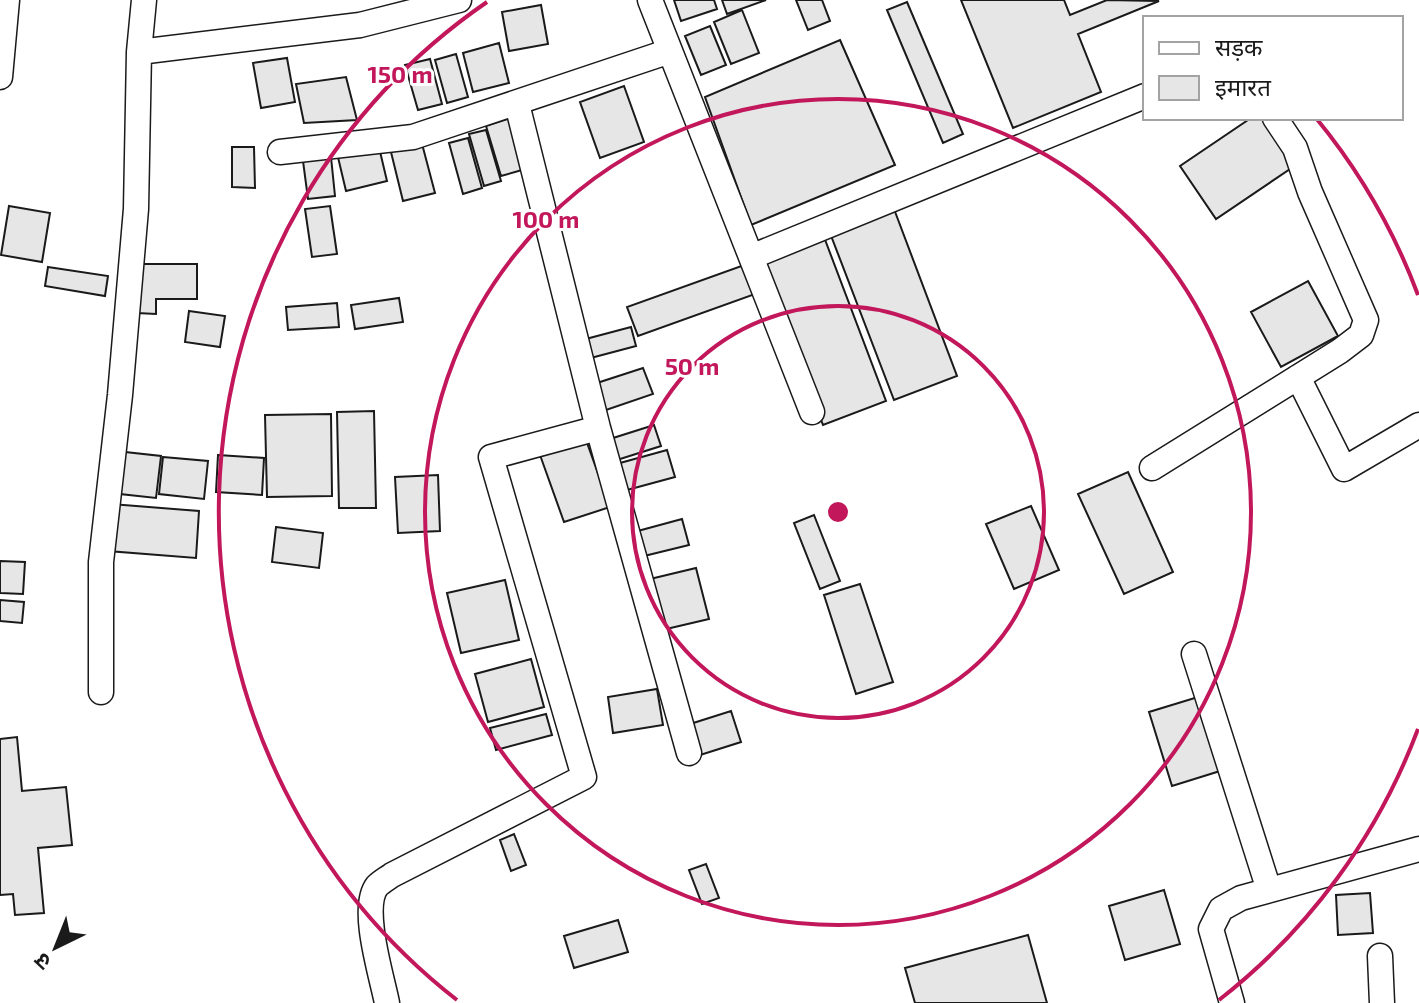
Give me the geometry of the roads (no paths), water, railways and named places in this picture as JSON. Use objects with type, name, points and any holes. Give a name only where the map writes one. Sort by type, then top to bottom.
[{"type":"street","points":[[0,77],[7,0]]},
{"type":"street","points":[[101,692],[101,562],[120,395],[136,209],[139,52],[144,0]]},
{"type":"street","points":[[139,52],[360,25],[459,0]]},
{"type":"street","points":[[650,0],[812,412]]},
{"type":"street","points":[[280,152],[413,137],[670,51]]},
{"type":"street","points":[[751,257],[1143,97]]},
{"type":"street","points":[[517,104],[598,428],[689,753]]},
{"type":"street","points":[[1152,468],[1361,335],[1366,320],[1315,204],[1295,148],[1276,120]]},
{"type":"street","points":[[1298,377],[1344,469],[1419,425]]},
{"type":"street","points":[[387,1003],[371,920],[371,902],[377,887],[392,875],[584,777],[491,457],[598,428]]},
{"type":"street","points":[[1194,654],[1269,890]]},
{"type":"street","points":[[1232,1003],[1211,929],[1221,909],[1241,898],[1419,849]]},
{"type":"street","points":[[1380,956],[1382,1003]]}]
